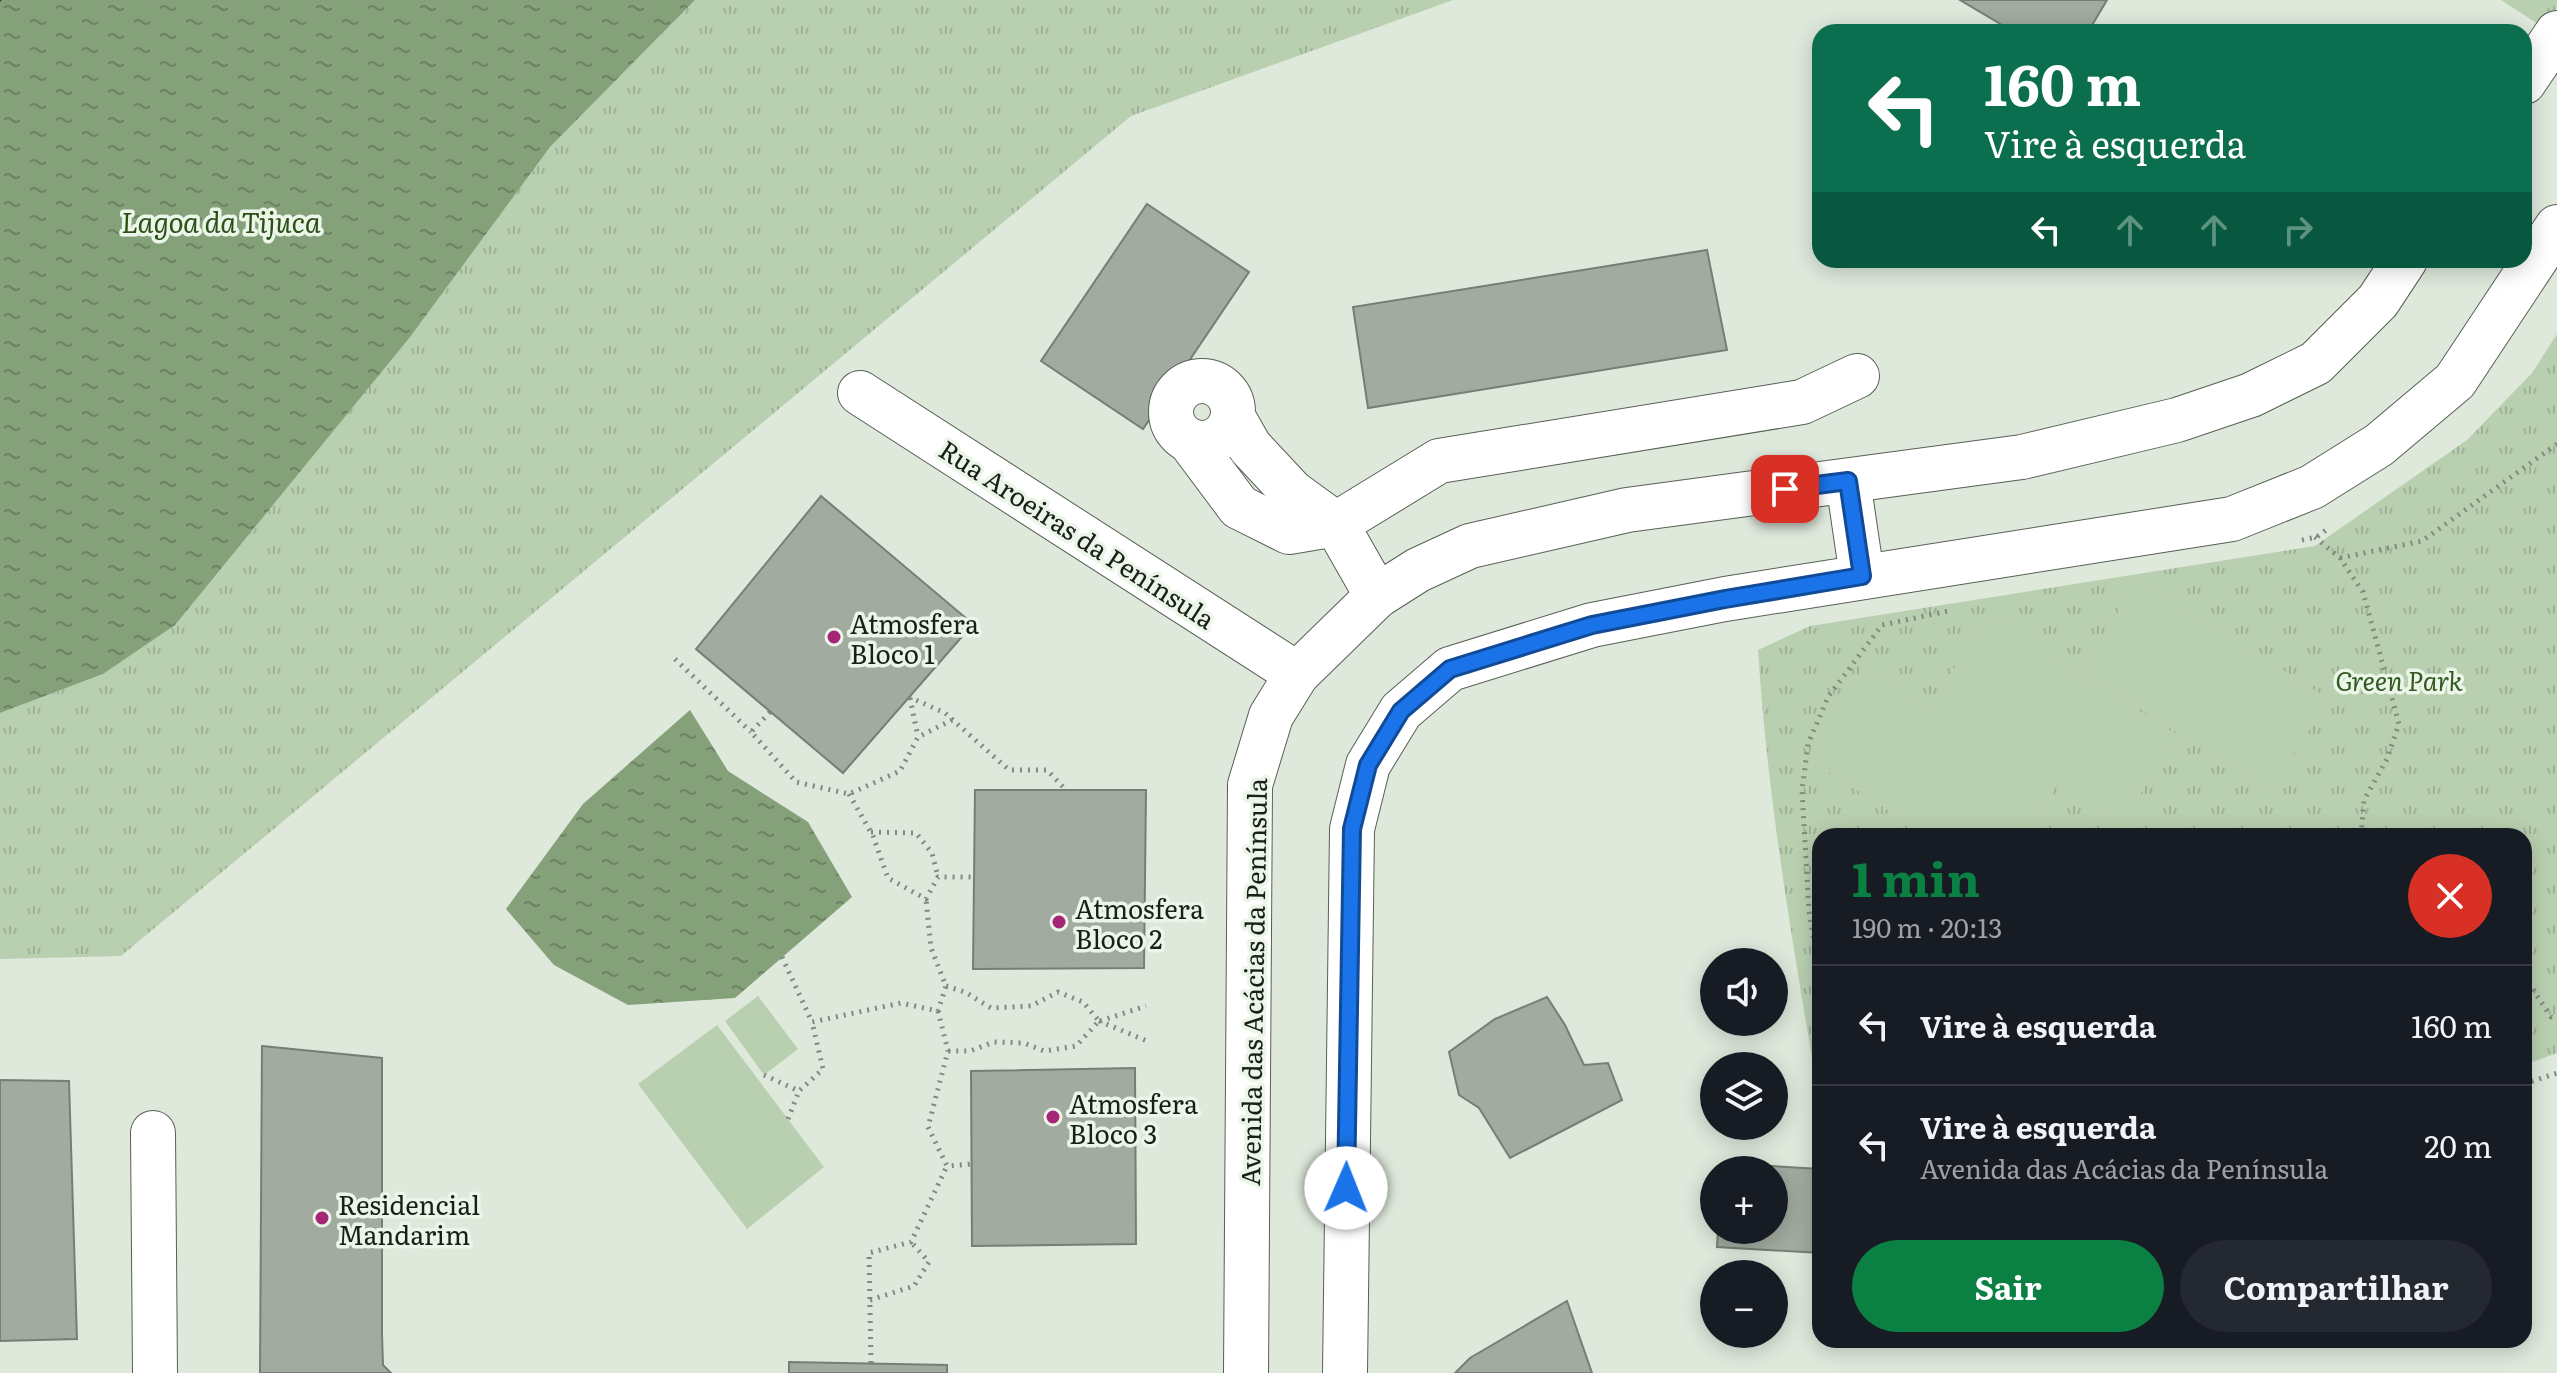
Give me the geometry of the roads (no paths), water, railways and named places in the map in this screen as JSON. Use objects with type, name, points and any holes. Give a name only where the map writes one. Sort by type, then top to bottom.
[{"type":"street","points":[[2532,70],[2557,33]]},
{"type":"street","points":[[2532,265],[2557,227]]},
{"type":"street","name":"Avenida das Acácias da Península","points":[[1246,1373],[1250,785],[1271,716],[1297,674],[1377,596],[1418,570],[1470,546],[1627,510],[2022,457],[2177,420],[2251,395],[2316,363],[2378,301],[2400,268]]},
{"type":"street","points":[[1345,1373],[1352,829],[1368,765],[1401,711],[1450,669],[1592,625],[1862,576],[2232,519],[2312,487],[2379,445],[2455,381],[2530,268]]},
{"type":"street","points":[[1377,596],[1336,524],[1292,492],[1250,447],[1233,417],[1227,430],[1216,439],[1203,443],[1189,440],[1239,507],[1289,532],[1336,524],[1439,461],[1802,402],[1857,376]]},
{"type":"street","name":"Rua Aroeiras da Península","points":[[860,393],[1297,674]]},
{"type":"street","points":[[1848,481],[1862,576]]},
{"type":"street","points":[[153,1133],[155,1373]]},
{"type":"water","name":"Lagoa da Tijuca","points":[[0,0],[695,0],[550,147],[410,337],[175,625],[103,674],[0,713]]},
{"type":"water","points":[[690,710],[728,771],[808,822],[852,897],[735,998],[628,1005],[554,965],[506,909],[583,804]]},
{"type":"place","name":"Atmosfera Bloco 1","points":[[834,637]]},
{"type":"place","name":"Atmosfera Bloco 2","points":[[1059,922]]},
{"type":"place","name":"Atmosfera Bloco 3","points":[[1053,1117]]},
{"type":"place","name":"Residencial Mandarim","points":[[322,1218]]},
{"type":"park label","name":"Green Park","points":[[2399,679]]}]
